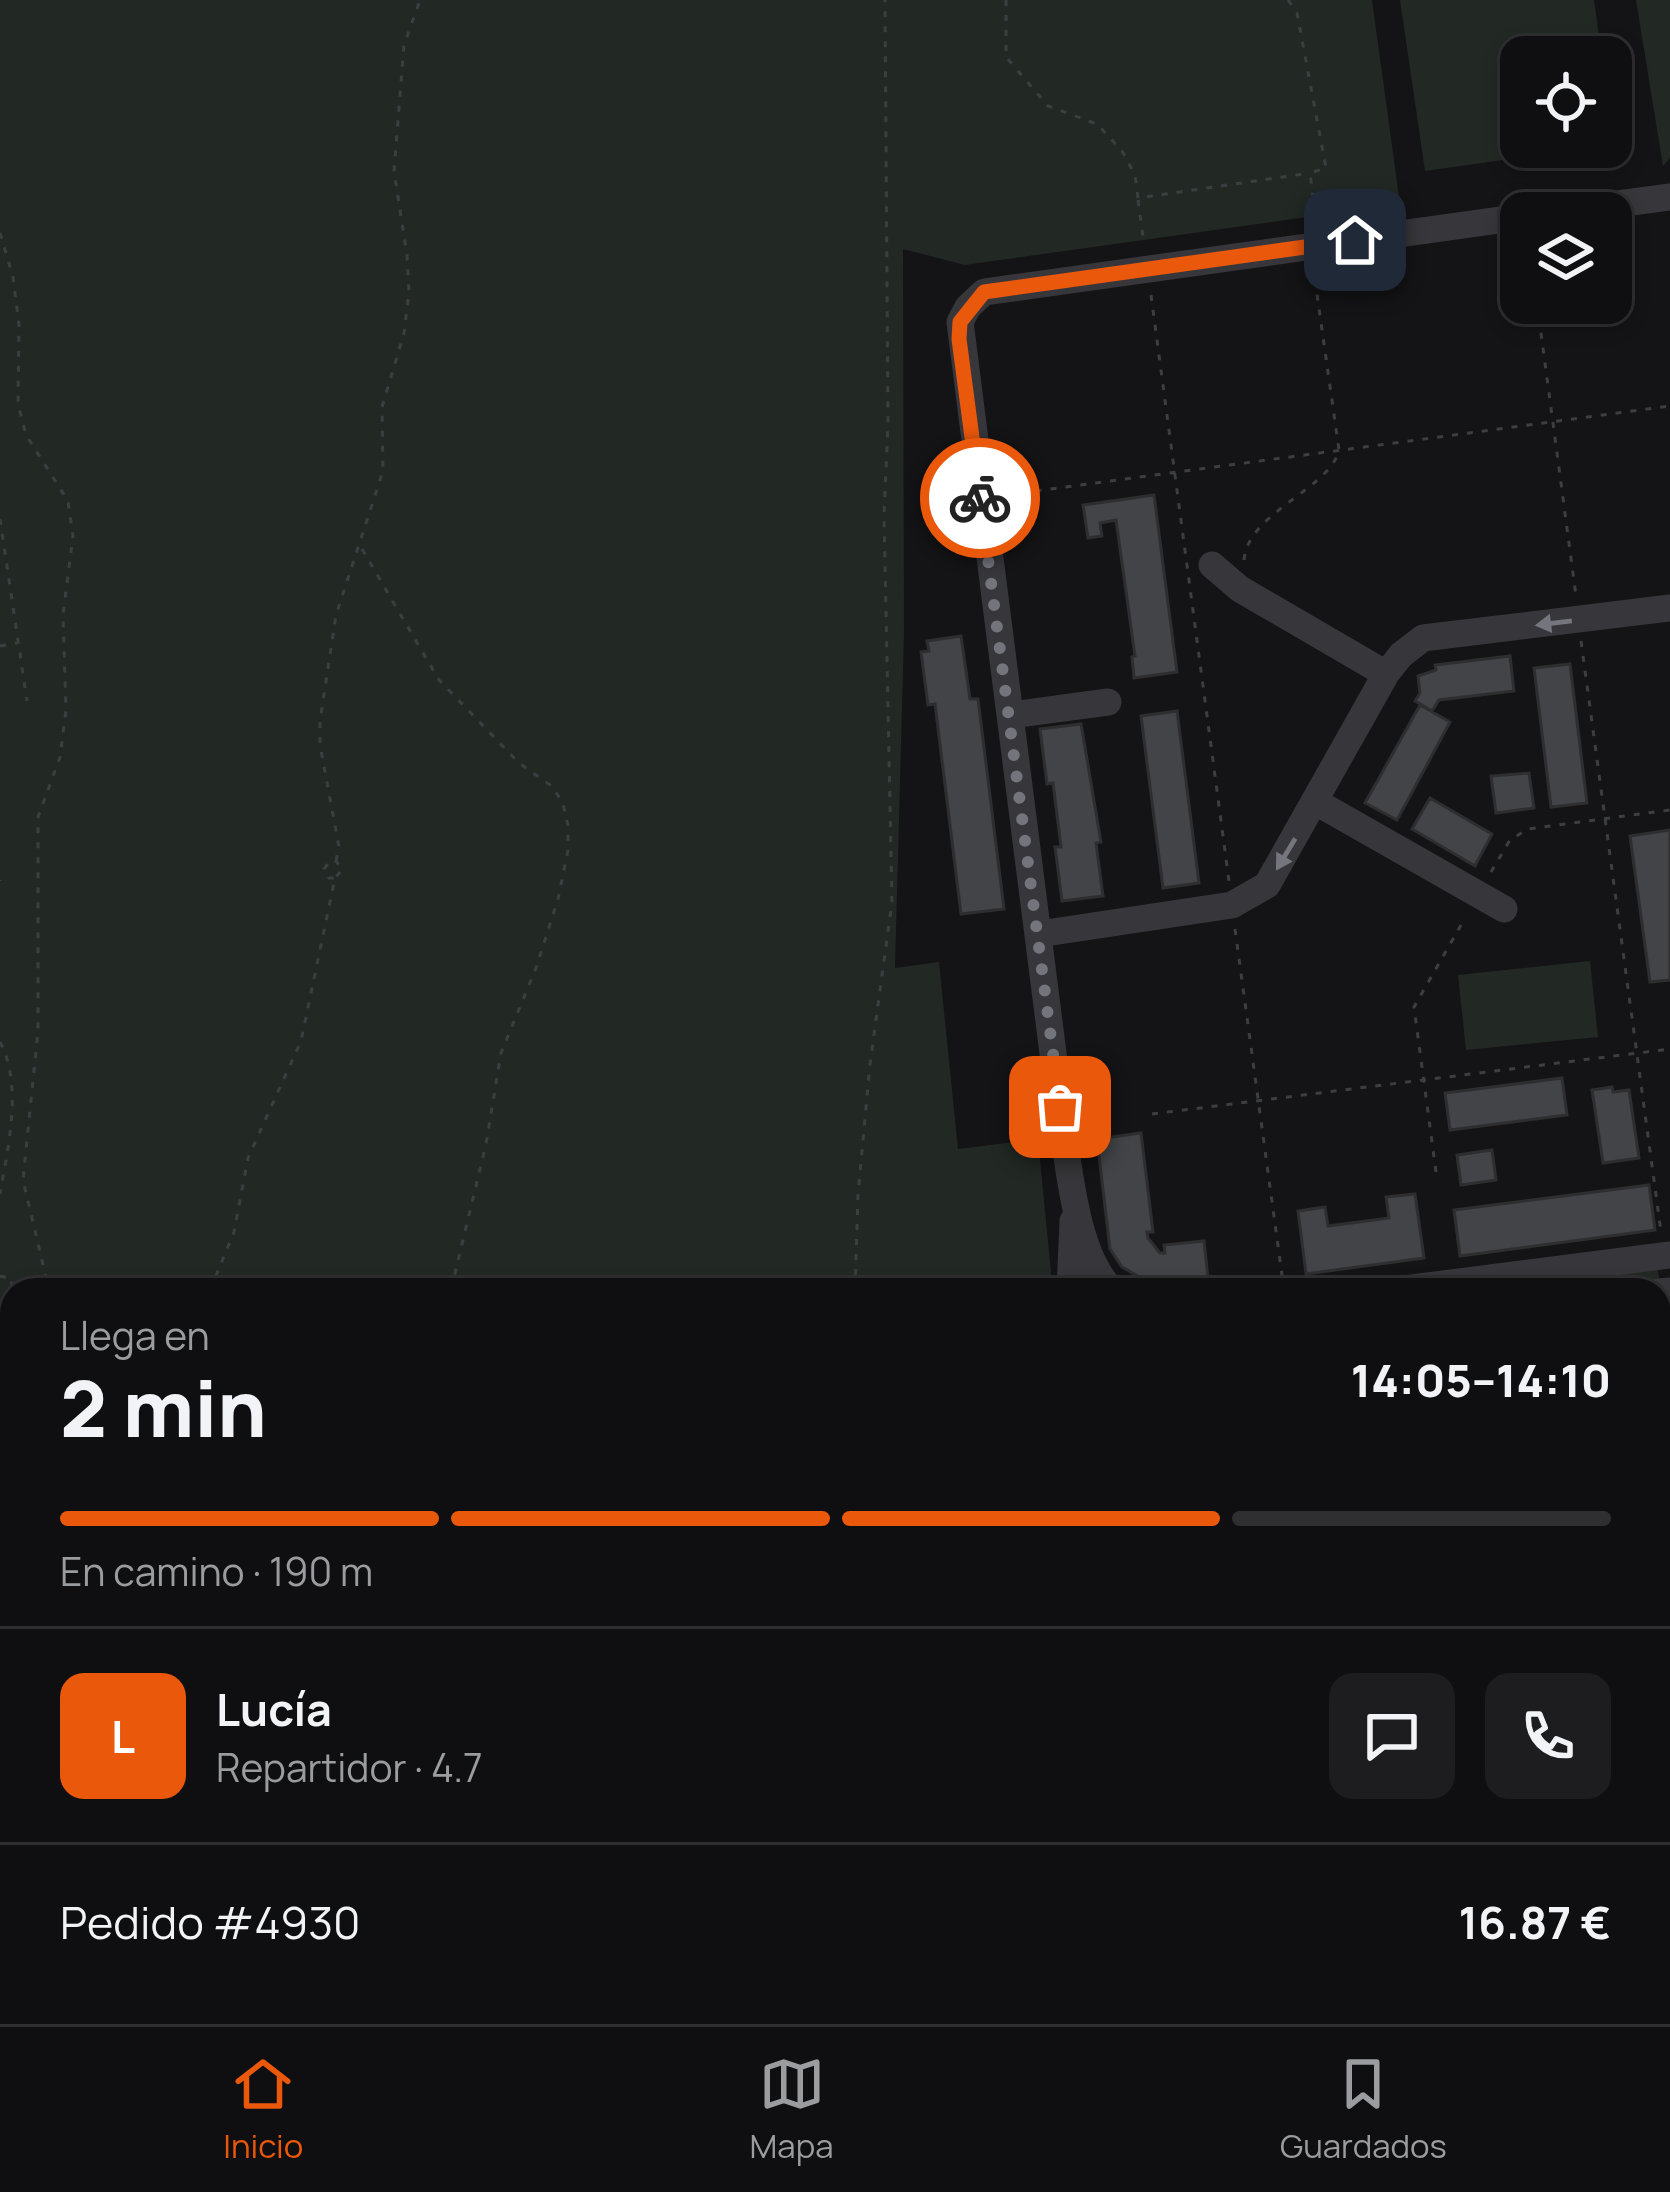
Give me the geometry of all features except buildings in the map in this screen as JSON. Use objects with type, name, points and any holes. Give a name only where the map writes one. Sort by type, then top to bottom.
[{"type":"street","points":[[1632,201],[1670,196]]},
{"type":"street","points":[[1103,1278],[1074,1199],[960,322],[984,292],[1500,220]]},
{"type":"street","points":[[1212,566],[1240,589],[1386,674]]},
{"type":"street","points":[[1039,934],[1232,905],[1268,885],[1386,674],[1424,638],[1670,608]]},
{"type":"street","points":[[1010,716],[1108,702]]},
{"type":"street","points":[[1316,802],[1504,909]]},
{"type":"street","points":[[1071,1278],[1074,1199]]},
{"type":"street","points":[[1475,1278],[1666,1249]]},
{"type":"path","points":[[215,1278],[234,1232],[248,1158],[301,1041],[335,878],[342,870],[336,861],[339,847],[320,721],[337,615],[383,471],[382,407],[404,333],[409,292],[394,171],[401,66],[420,0]]},
{"type":"path","points":[[855,1278],[870,1064],[892,902],[884,514],[888,423],[885,0]]},
{"type":"path","points":[[1006,0],[1006,57],[1048,106],[1096,124],[1122,151],[1135,175],[1144,245]]},
{"type":"path","points":[[1138,198],[1326,168],[1298,13],[1288,0]]},
{"type":"path","points":[[1310,173],[1315,213],[1310,224]]},
{"type":"path","points":[[0,233],[14,277],[22,420],[26,435],[68,501],[73,536],[63,614],[66,710],[60,757],[38,817],[38,1031],[23,1180],[46,1278]]},
{"type":"path","points":[[1244,572],[1244,551],[1291,498],[1336,463],[1339,450],[1315,273]]},
{"type":"path","points":[[1150,286],[1231,894]]},
{"type":"path","points":[[1540,324],[1576,598]]},
{"type":"path","points":[[1002,495],[1670,406]]},
{"type":"path","points":[[0,518],[28,701]]},
{"type":"path","points":[[361,547],[439,680],[519,763],[553,787],[568,825],[558,898],[501,1053],[486,1144],[454,1278]]},
{"type":"path","points":[[0,582],[10,580]]},
{"type":"path","points":[[1580,634],[1666,1249]]},
{"type":"path","points":[[0,646],[19,643]]},
{"type":"path","points":[[1486,881],[1519,832],[1670,810]]},
{"type":"path","points":[[335,878],[329,878],[324,869],[331,860],[336,861]]},
{"type":"path","points":[[1234,918],[1282,1278]]},
{"type":"path","points":[[1436,1172],[1414,1007],[1466,918]]},
{"type":"path","points":[[0,1043],[0,1057]]},
{"type":"path","points":[[0,1043],[10,1060],[10,1112],[0,1194]]},
{"type":"path","points":[[1152,1114],[1670,1048]]},
{"type":"shaded area","points":[[0,0],[1372,0],[1400,204],[965,265],[903,249],[904,634],[895,968],[939,962],[958,1149],[1038,1139],[1050,1278],[0,1278]]},
{"type":"shaded area","points":[[1400,0],[1594,0],[1599,36],[1500,36],[1500,160],[1425,171]]},
{"type":"shaded area","points":[[1636,0],[1670,0],[1670,158],[1663,166]]},
{"type":"shaded area","points":[[1590,961],[1598,1037],[1466,1050],[1458,975]]},
{"type":"shaded area","points":[[1657,1266],[1659,1278],[1572,1278]]},
{"type":"way so far","points":[[980,498],[1060,1107]]},
{"type":"route","points":[[980,498],[959,339],[960,322],[984,292],[1355,240]]}]
